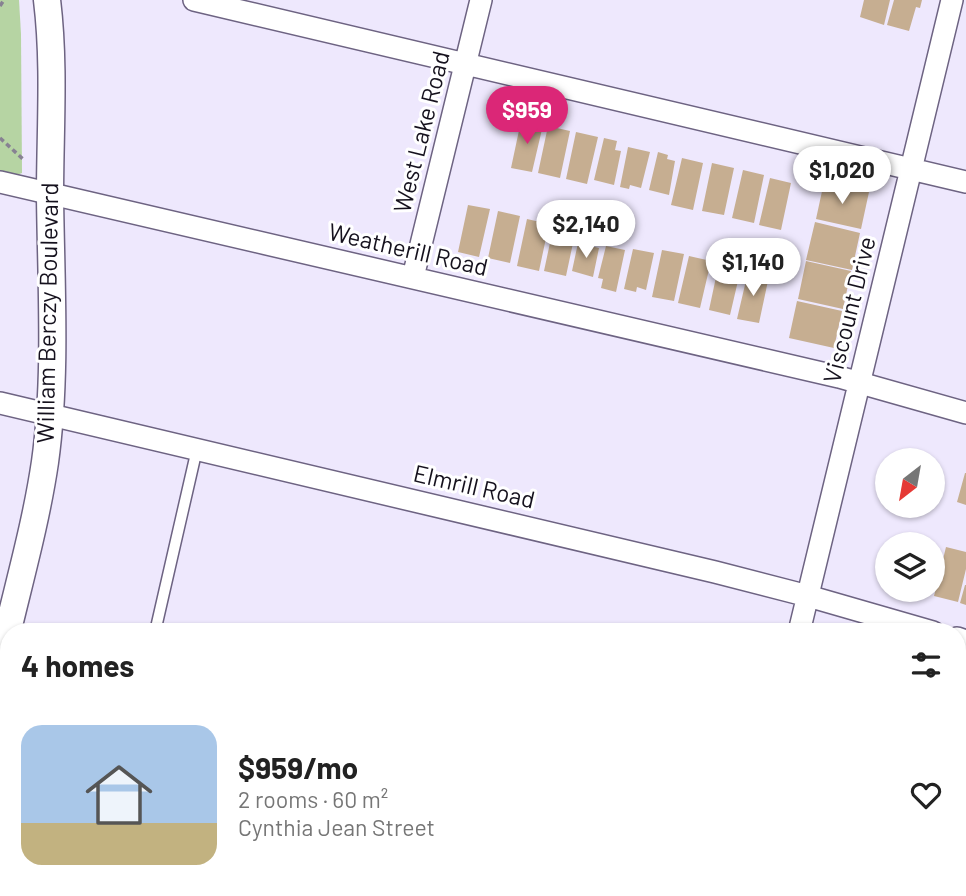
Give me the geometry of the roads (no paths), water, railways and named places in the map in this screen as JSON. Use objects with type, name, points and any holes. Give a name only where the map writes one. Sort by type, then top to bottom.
[{"type":"street","name":"William Berczy Boulevard","points":[[9,623],[36,509],[49,415],[50,46],[47,0]]},
{"type":"street","points":[[194,0],[966,183]]},
{"type":"street","name":"West Lake Road","points":[[413,277],[481,0]]},
{"type":"street","name":"Viscount Drive","points":[[802,623],[952,0]]},
{"type":"street","name":"Weatherill Road","points":[[0,183],[859,382],[966,413]]},
{"type":"street","name":"Elmrill Road","points":[[0,403],[715,572],[902,623]]},
{"type":"lane","points":[[157,623],[197,449]]}]
